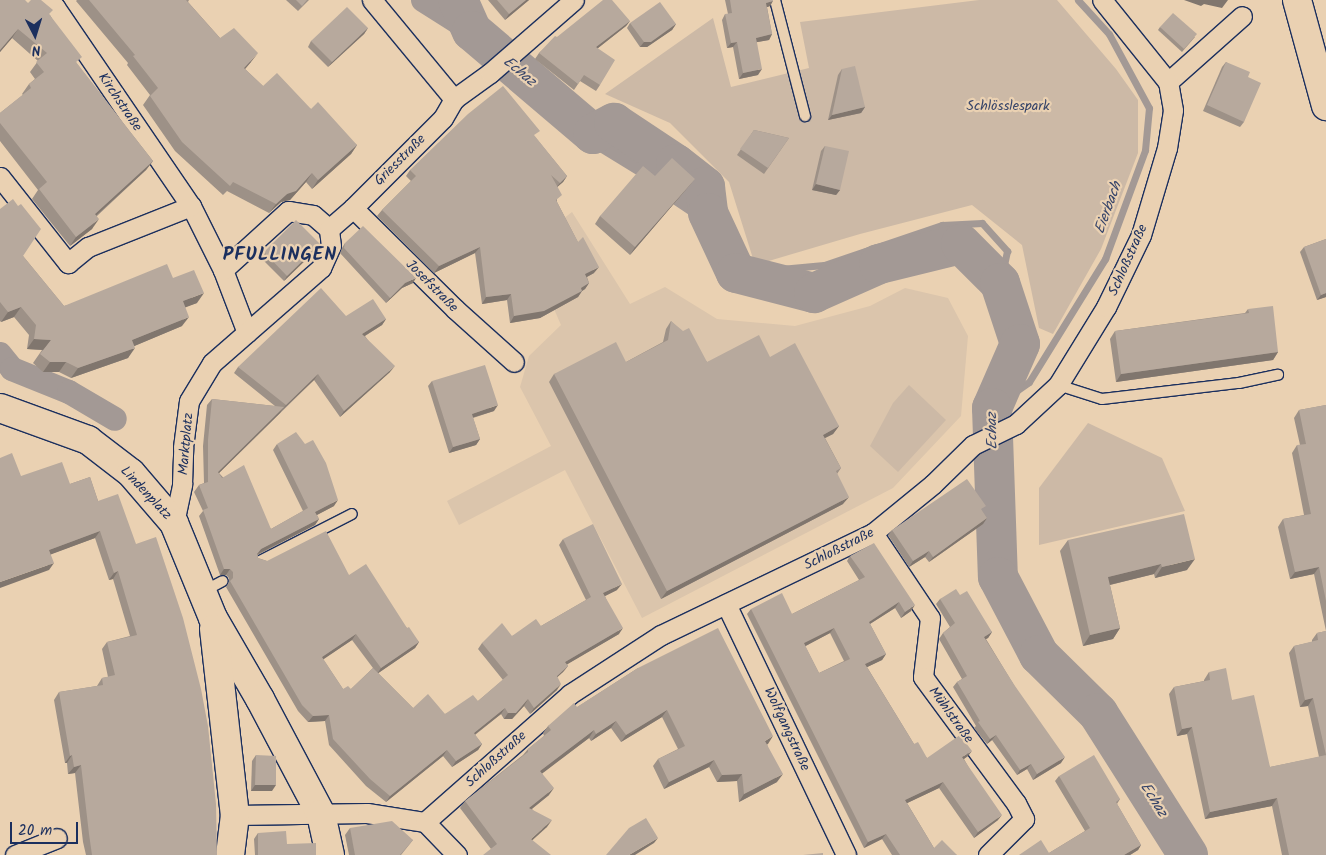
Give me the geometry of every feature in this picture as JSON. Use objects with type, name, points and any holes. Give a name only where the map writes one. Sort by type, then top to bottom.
[{"type":"main road","points":[[1297,0],[1326,106]]},
{"type":"main road","name":"Lindenplatz","points":[[0,408],[88,440],[132,472],[174,523],[213,586],[213,618],[235,815],[230,855]]},
{"type":"main road","name":"Lindenplatz","points":[[213,618],[260,698],[321,814],[330,855]]},
{"type":"street","name":"Kirchstraße","points":[[48,0],[55,7],[190,206]]},
{"type":"street","points":[[372,0],[454,99]]},
{"type":"street","name":"Griesstraße","points":[[329,228],[354,208],[443,118],[454,99],[490,73],[574,0]]},
{"type":"street","name":"Schloßstraße","points":[[424,822],[570,694],[661,635],[873,533],[933,484],[973,445],[1016,424],[1058,385],[1106,307],[1141,235],[1168,148],[1173,110],[1168,82],[1102,0]]},
{"type":"street","points":[[1168,82],[1242,16]]},
{"type":"street","points":[[0,177],[68,263],[88,247],[190,206],[224,270],[247,332],[321,268],[331,246],[329,228],[313,215],[288,211],[224,270]]},
{"type":"street","name":"Josefstraße","points":[[354,208],[455,309],[514,362]]},
{"type":"street","name":"Marktplatz","points":[[174,523],[182,484],[183,447],[189,401],[212,363],[247,332]]},
{"type":"street","name":"Mühlstraße","points":[[873,533],[930,618],[923,677],[1016,803],[1024,819],[988,855]]},
{"type":"street","name":"Wolfgangstraße","points":[[726,604],[846,855]]},
{"type":"street","points":[[235,815],[367,813],[424,822],[457,855]]},
{"type":"street","points":[[15,855],[57,838]]},
{"type":"lane","points":[[775,0],[805,116]]},
{"type":"lane","points":[[1058,385],[1102,399],[1239,383],[1278,374]]},
{"type":"lane","points":[[260,561],[352,514]]},
{"type":"shaded area","points":[[572,212],[630,304],[665,287],[717,319],[795,326],[870,306],[905,288],[948,298],[968,336],[961,416],[893,488],[642,618],[565,470],[459,525],[447,501],[551,446],[520,387],[529,356],[561,325],[527,247]]},
{"type":"green space","name":"Schlösslespark","points":[[979,0],[1057,0],[1116,69],[1138,100],[1138,153],[1101,249],[1053,334],[1039,328],[1022,245],[972,205],[860,234],[755,265],[729,182],[670,123],[605,94],[713,18],[731,87],[809,68],[800,22]]},
{"type":"green space","points":[[909,385],[946,420],[898,472],[870,446],[893,403]]},
{"type":"green space","points":[[1088,423],[1162,458],[1185,511],[1039,545],[1039,488]]},
{"type":"building","points":[[0,0],[25,0],[28,3],[31,0],[41,0],[53,10],[49,14],[82,57],[76,62],[153,161],[95,214],[99,219],[76,237],[39,189],[47,182],[0,123],[0,113],[31,88],[29,84],[44,72],[36,62],[47,53],[18,29],[0,50]]},
{"type":"building","points":[[89,0],[186,0],[220,38],[234,28],[258,53],[244,68],[263,86],[277,73],[311,109],[318,102],[357,145],[318,180],[312,173],[296,191],[287,194],[276,204],[233,182],[230,186],[182,142],[150,96],[158,88],[133,56],[135,55]]},
{"type":"building","points":[[296,0],[307,0],[302,6]]},
{"type":"building","points":[[497,0],[526,0],[509,14]]},
{"type":"building","points":[[603,0],[612,0],[630,21],[596,47],[615,60],[600,85],[584,75],[578,84],[539,53],[555,36],[557,37]]},
{"type":"building","points":[[730,0],[773,0],[766,3],[772,34],[756,38],[762,69],[743,73],[737,42],[731,43],[725,14],[732,13]]},
{"type":"building","points":[[660,2],[676,24],[651,42],[644,42],[630,23]]},
{"type":"building","points":[[347,7],[368,28],[332,62],[311,41]]},
{"type":"building","points":[[1173,13],[1197,34],[1184,49],[1160,27]]},
{"type":"building","points":[[1226,62],[1250,72],[1248,77],[1261,83],[1244,122],[1207,105]]},
{"type":"building","points":[[855,66],[865,107],[832,115],[842,69]]},
{"type":"building","points":[[503,86],[540,131],[534,135],[567,176],[560,183],[551,175],[562,195],[556,200],[578,242],[583,237],[599,267],[585,274],[589,283],[581,288],[582,291],[544,311],[514,316],[511,294],[486,297],[480,247],[439,266],[382,210],[416,176],[410,170],[468,114]]},
{"type":"building","points":[[754,130],[789,138],[768,168],[740,149]]},
{"type":"building","points":[[825,146],[849,151],[840,190],[816,184]]},
{"type":"building","points":[[672,158],[695,179],[635,247],[600,216],[643,166],[655,176]]},
{"type":"building","points":[[13,199],[18,206],[21,204],[41,229],[23,256],[64,306],[167,264],[173,278],[194,270],[204,293],[183,301],[189,317],[132,340],[135,348],[78,368],[66,362],[50,362],[40,354],[51,340],[34,339],[36,325],[21,307],[8,312],[0,302],[0,209]]},
{"type":"building","points":[[296,220],[320,244],[287,276],[264,252]]},
{"type":"building","points":[[363,226],[416,278],[405,283],[390,298],[344,248],[345,243]]},
{"type":"building","points":[[1326,239],[1326,293],[1321,295],[1304,247]]},
{"type":"building","points":[[321,288],[346,316],[373,299],[386,319],[362,334],[395,366],[344,411],[318,374],[286,405],[238,367]]},
{"type":"building","points":[[1273,306],[1278,352],[1121,374],[1115,331],[1249,313],[1248,309]]},
{"type":"building","points":[[671,321],[683,331],[689,328],[707,362],[759,335],[770,357],[795,343],[839,426],[823,435],[841,468],[836,471],[849,497],[667,591],[554,374],[616,342],[626,362],[668,340]]},
{"type":"building","points":[[485,365],[498,405],[472,414],[480,439],[453,447],[432,381]]},
{"type":"building","points":[[212,399],[284,407],[218,472],[222,478],[244,465],[271,529],[308,508],[277,444],[296,432],[305,444],[313,440],[326,463],[338,500],[315,512],[319,519],[261,549],[257,554],[258,558],[267,561],[326,531],[349,575],[366,564],[407,628],[409,627],[419,642],[381,668],[356,634],[322,657],[343,689],[348,686],[351,689],[373,668],[413,708],[428,694],[445,714],[473,695],[478,701],[508,675],[482,643],[502,623],[512,636],[536,619],[541,626],[591,597],[563,539],[593,524],[622,584],[603,593],[623,628],[565,662],[568,666],[557,676],[561,684],[534,708],[528,699],[516,713],[508,713],[505,708],[474,733],[482,744],[456,761],[447,750],[390,796],[370,779],[333,739],[329,715],[313,716],[302,705],[230,581],[233,578],[233,572],[230,569],[224,569],[203,510],[208,508],[199,485],[208,482],[208,440]]},
{"type":"building","points":[[1326,405],[1326,601],[1319,567],[1295,572],[1283,519],[1311,514],[1297,445],[1306,444],[1299,410]]},
{"type":"building","points":[[12,453],[21,476],[62,462],[70,484],[90,477],[98,501],[118,494],[136,544],[156,537],[183,618],[201,689],[208,726],[216,804],[217,855],[92,855],[81,765],[74,767],[72,755],[70,756],[59,692],[103,685],[102,678],[115,675],[107,642],[137,635],[118,571],[114,573],[100,531],[49,550],[54,563],[0,582],[0,458]]},
{"type":"building","points":[[967,479],[986,506],[981,509],[987,518],[933,557],[929,551],[913,561],[892,530]]},
{"type":"building","points":[[1184,514],[1195,559],[1162,567],[1161,564],[1108,577],[1120,628],[1090,635],[1068,540]]},
{"type":"building","points":[[874,543],[915,605],[905,612],[899,602],[869,622],[886,654],[865,664],[914,744],[918,742],[927,758],[960,735],[972,751],[962,757],[1002,815],[978,832],[943,782],[905,800],[934,848],[942,840],[957,855],[900,855],[886,834],[868,842],[751,609],[782,593],[792,614],[865,577],[850,556]],"holes":[[[834,628],[850,659],[819,673],[804,643]]]},
{"type":"building","points":[[956,589],[960,595],[967,591],[992,632],[984,637],[1015,686],[1065,757],[1037,774],[1031,764],[1020,770],[996,735],[990,739],[978,722],[980,721],[957,682],[967,676],[943,633],[955,623],[940,599]]},
{"type":"building","points":[[718,628],[773,736],[765,741],[783,774],[744,794],[742,774],[722,775],[714,760],[669,782],[658,759],[685,746],[667,710],[626,735],[616,721],[596,734],[594,730],[540,771],[554,788],[529,808],[552,820],[531,839],[551,855],[483,855],[497,844],[465,801],[528,752],[528,749],[551,730],[548,726],[574,703],[577,707],[638,668]]},
{"type":"building","points":[[1326,631],[1326,755],[1313,698],[1305,700],[1294,646],[1318,640],[1317,633]]},
{"type":"building","points":[[1226,668],[1232,700],[1254,695],[1270,767],[1326,755],[1326,855],[1289,855],[1277,798],[1210,812],[1192,727],[1182,729],[1174,687],[1210,680],[1209,672]]},
{"type":"building","points":[[256,755],[276,756],[276,785],[255,785]]},
{"type":"building","points":[[1094,755],[1120,799],[1116,802],[1141,845],[1124,855],[1019,855],[1041,840],[1049,853],[1090,828],[1059,776]]},
{"type":"building","points":[[646,818],[658,838],[629,855],[606,855],[629,828]]},
{"type":"building","points":[[392,821],[413,840],[400,855],[355,855],[350,828]]},
{"type":"building","points":[[286,831],[287,844],[316,843],[316,855],[258,855],[258,833]]},
{"type":"building","points":[[823,853],[823,855],[803,855]]},
{"type":"waterway","points":[[423,0],[472,31]]},
{"type":"waterway","name":"Echaz","points":[[458,0],[472,31],[593,134],[614,123],[676,164],[705,187],[708,213],[736,273],[814,293],[879,264],[961,244],[1000,283],[1020,344],[992,408],[998,577],[1039,655],[1098,713],[1188,855]]},
{"type":"waterway","name":"Eierbach","points":[[992,408],[1029,382],[1105,259],[1145,150],[1149,108],[1109,34],[1078,0]]},
{"type":"waterway","name":"Echaz","points":[[593,134],[658,174]]},
{"type":"waterway","name":"Echaz","points":[[681,195],[708,213]]},
{"type":"waterway","points":[[736,273],[824,265],[942,225],[982,223],[1007,251],[1000,283]]},
{"type":"waterway","points":[[0,354],[12,369],[69,392],[115,419]]},
{"type":"district","name":"PFULLINGEN","points":[[280,256]]}]
